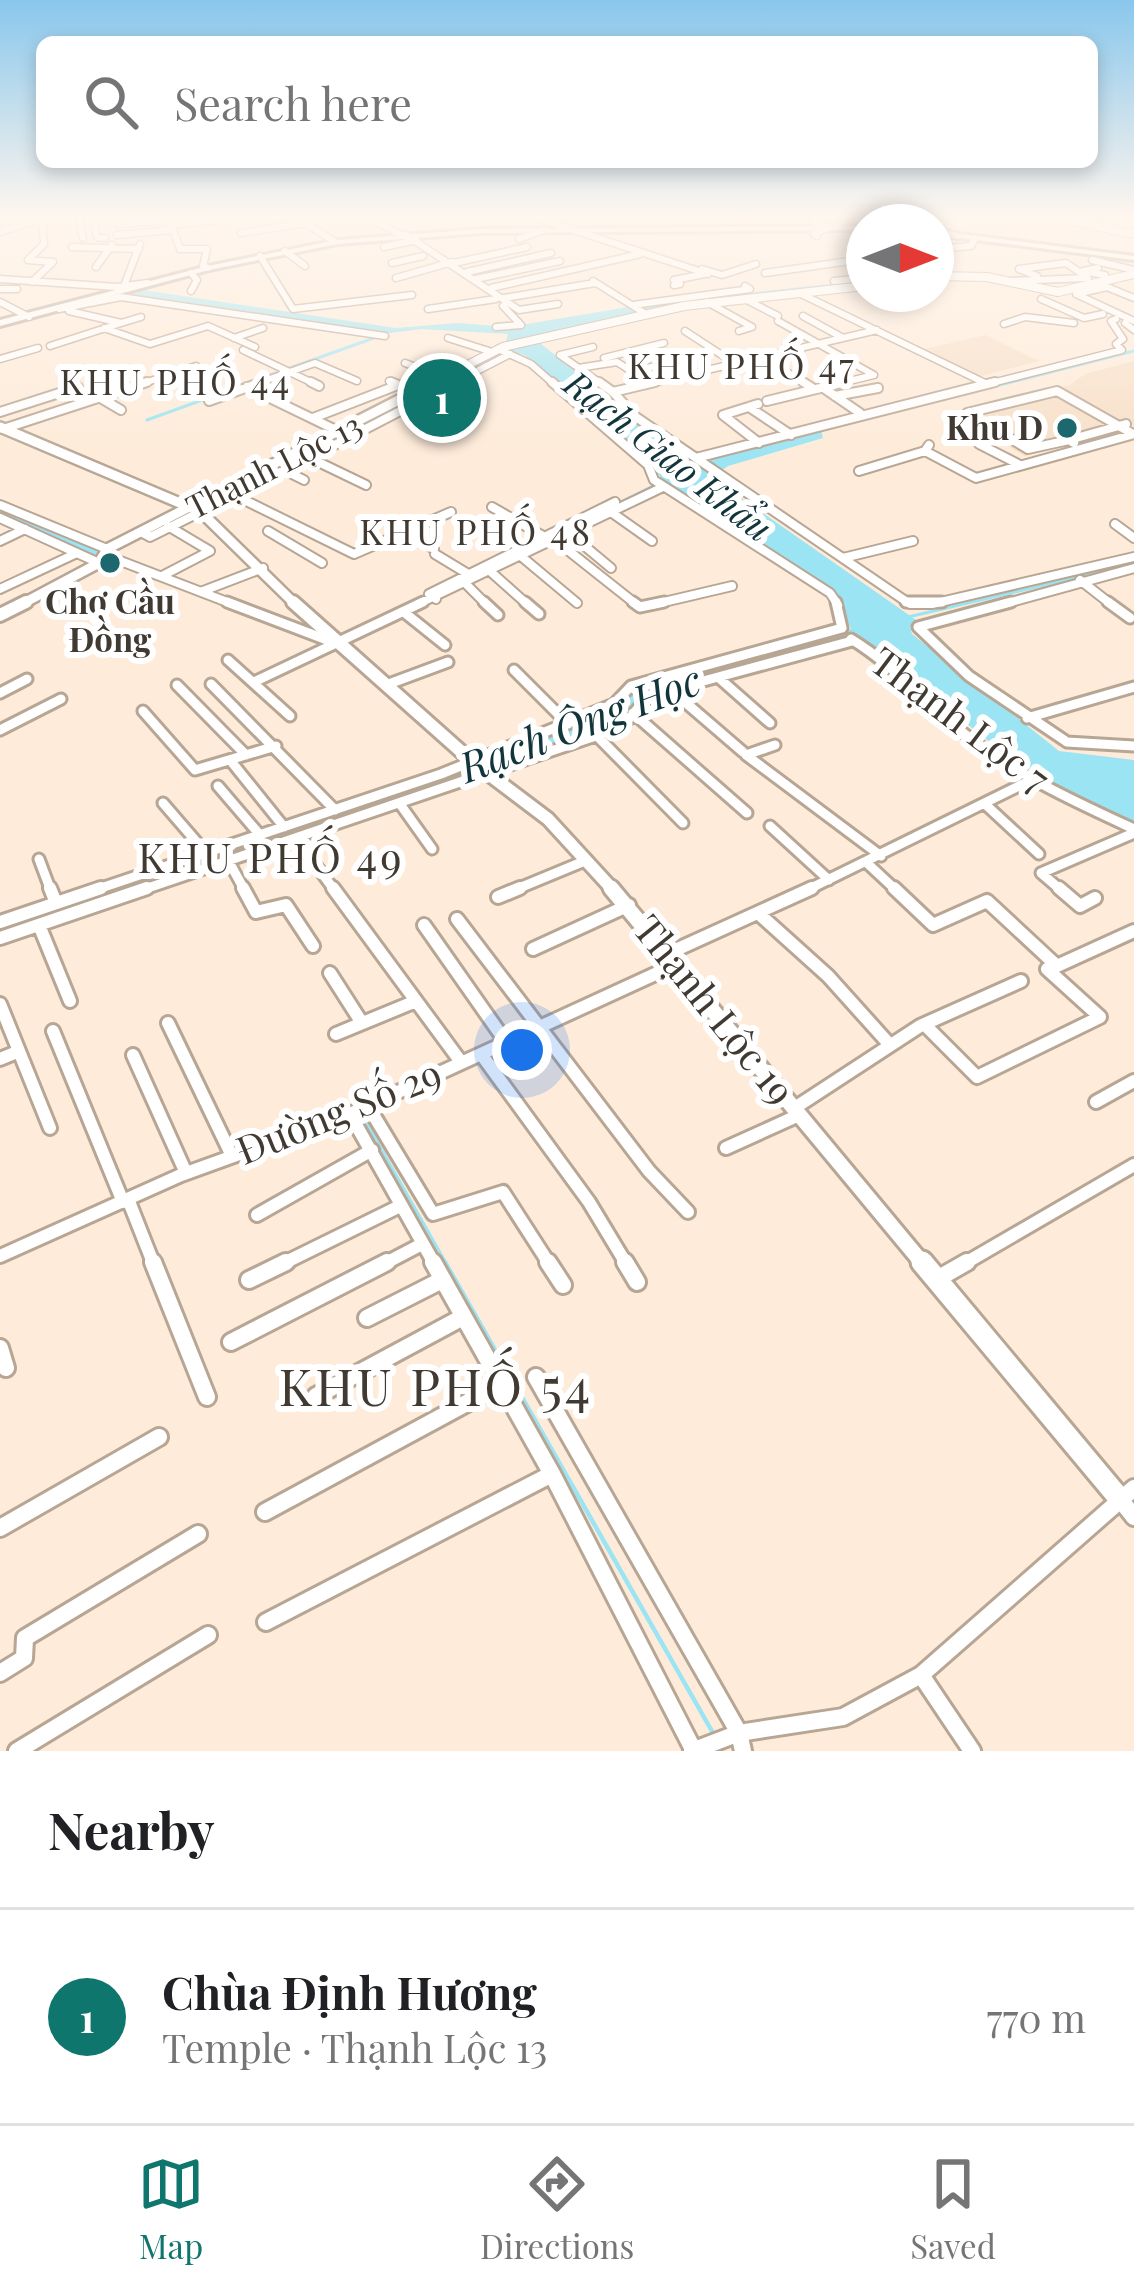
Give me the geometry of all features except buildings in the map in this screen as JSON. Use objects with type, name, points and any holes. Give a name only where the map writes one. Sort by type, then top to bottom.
[{"type":"main road","points":[[0,323],[103,297]]},
{"type":"street","points":[[59,309],[121,297],[386,336]]},
{"type":"street","points":[[285,297],[292,309],[397,297]]},
{"type":"street","points":[[428,309],[507,297]]},
{"type":"street","points":[[512,304],[548,297]]},
{"type":"street","points":[[619,297],[646,314],[760,297]]},
{"type":"street","points":[[634,306],[697,297]]},
{"type":"street","points":[[807,297],[987,384]]},
{"type":"street","points":[[1067,297],[1128,322]]},
{"type":"street","points":[[1080,297],[1128,322]]},
{"type":"street","points":[[500,298],[523,310],[558,304]]},
{"type":"street","points":[[496,327],[520,325],[500,298]]},
{"type":"street","points":[[746,298],[874,375],[723,415],[759,443]]},
{"type":"street","points":[[1041,298],[1079,322]]},
{"type":"street","points":[[1088,307],[1133,298]]},
{"type":"street","points":[[0,302],[29,316]]},
{"type":"street","points":[[707,302],[752,327],[739,331]]},
{"type":"street","points":[[0,311],[13,308]]},
{"type":"street","points":[[59,309],[121,323]]},
{"type":"street","name":"Thạnh Lộc 13","points":[[0,615],[141,532],[166,525],[283,467],[501,348],[646,314]]},
{"type":"street","points":[[1004,324],[1025,317],[1079,322],[1103,314]]},
{"type":"street","points":[[803,316],[843,338]]},
{"type":"street","points":[[50,346],[141,317]]},
{"type":"street","points":[[1122,350],[1116,344],[1123,339],[1111,321],[1128,322]]},
{"type":"street","points":[[104,328],[150,344],[208,326],[255,347]]},
{"type":"street","points":[[234,338],[263,328]]},
{"type":"street","points":[[613,392],[877,330]]},
{"type":"street","points":[[686,331],[737,365]]},
{"type":"street","name":"Thạnh Lộc 7","points":[[448,338],[501,348],[531,364],[648,465],[658,483],[830,593],[840,608],[842,628],[852,640],[884,658],[956,727],[1029,781],[1134,831]]},
{"type":"street","points":[[575,366],[664,343]]},
{"type":"street","points":[[702,463],[759,443],[1134,346]]},
{"type":"street","points":[[593,347],[560,355],[613,392],[636,417],[910,604],[924,605],[1134,557]]},
{"type":"street","points":[[0,359],[38,348]]},
{"type":"street","points":[[283,467],[378,422],[501,348]]},
{"type":"street","points":[[243,350],[319,386]]},
{"type":"street","points":[[764,358],[860,413]]},
{"type":"street","points":[[575,366],[616,362],[631,371],[692,359]]},
{"type":"street","points":[[208,401],[315,363],[357,381]]},
{"type":"street","points":[[405,363],[445,378]]},
{"type":"street","points":[[2,428],[196,366]]},
{"type":"street","points":[[155,367],[169,375]]},
{"type":"street","points":[[765,379],[789,373]]},
{"type":"street","points":[[313,418],[398,385],[389,380]]},
{"type":"street","points":[[0,412],[78,386]]},
{"type":"street","points":[[247,387],[340,432]]},
{"type":"street","points":[[835,396],[878,388]]},
{"type":"street","points":[[1121,424],[1028,449],[968,413],[1057,391],[1121,424],[1133,434]]},
{"type":"street","points":[[99,397],[121,410]]},
{"type":"street","points":[[758,404],[791,435]]},
{"type":"street","points":[[365,419],[378,422]]},
{"type":"street","name":"Thạnh Lộc 19","points":[[2,428],[197,509],[263,568],[335,643],[480,768],[548,819],[629,905],[796,1112],[1127,1493]]},
{"type":"street","points":[[859,471],[928,450],[976,478],[1133,434]]},
{"type":"street","points":[[1069,440],[1082,447]]},
{"type":"street","points":[[979,444],[1018,464]]},
{"type":"street","points":[[310,458],[366,485]]},
{"type":"street","points":[[283,467],[304,480]]},
{"type":"street","points":[[467,579],[522,557],[658,483]]},
{"type":"street","points":[[229,493],[354,554],[451,512]]},
{"type":"street","points":[[254,682],[436,599],[543,536],[615,502]]},
{"type":"street","points":[[0,505],[104,556],[335,643]]},
{"type":"street","points":[[492,507],[543,536]]},
{"type":"street","points":[[611,512],[652,541]]},
{"type":"street","points":[[2,520],[77,553],[104,556]]},
{"type":"street","points":[[289,523],[268,532],[322,563]]},
{"type":"street","points":[[1115,524],[1134,538]]},
{"type":"street","points":[[162,576],[210,551],[166,525]]},
{"type":"street","points":[[0,541],[25,529]]},
{"type":"street","points":[[406,532],[467,579],[498,615]]},
{"type":"street","points":[[569,533],[611,568]]},
{"type":"street","points":[[555,540],[640,607],[732,586]]},
{"type":"street","points":[[844,558],[913,541]]},
{"type":"street","points":[[0,589],[77,553]]},
{"type":"street","points":[[522,557],[578,603]]},
{"type":"street","points":[[203,591],[263,568]]},
{"type":"street","points":[[1132,745],[1067,742],[969,676],[918,627],[1134,568]]},
{"type":"street","points":[[491,572],[539,614]]},
{"type":"street","points":[[1080,580],[1130,618]]},
{"type":"street","points":[[405,613],[445,645]]},
{"type":"street","points":[[0,938],[400,804],[614,704],[632,686],[842,628]]},
{"type":"street","points":[[0,922],[335,810],[622,727],[645,700],[671,690],[852,640]]},
{"type":"street","points":[[228,660],[290,716]]},
{"type":"street","points":[[386,686],[448,662]]},
{"type":"street","points":[[514,670],[568,724]]},
{"type":"street","points":[[719,678],[770,723]]},
{"type":"street","points":[[0,693],[27,679]]},
{"type":"street","points":[[212,684],[335,810]]},
{"type":"street","points":[[177,685],[247,755]]},
{"type":"street","points":[[1027,718],[1134,687]]},
{"type":"street","points":[[671,690],[743,752]]},
{"type":"street","points":[[0,730],[61,699]]},
{"type":"street","points":[[143,711],[192,768],[276,746]]},
{"type":"street","points":[[633,713],[747,813]]},
{"type":"street","points":[[596,735],[683,823]]},
{"type":"street","points":[[775,745],[746,755],[881,856]]},
{"type":"street","points":[[230,760],[284,827]]},
{"type":"street","name":"Đường Số 29","points":[[0,1256],[186,1173],[350,1114],[482,1054],[758,913],[991,808],[1029,781]]},
{"type":"street","points":[[218,786],[260,835]]},
{"type":"street","points":[[163,803],[207,854]]},
{"type":"street","points":[[400,804],[432,849]]},
{"type":"street","points":[[991,808],[1002,824],[1039,854]]},
{"type":"street","points":[[770,826],[829,880]]},
{"type":"street","points":[[1096,898],[1081,906],[1041,874],[1134,831]]},
{"type":"street","points":[[296,838],[461,1062]]},
{"type":"street","points":[[39,859],[56,903]]},
{"type":"street","points":[[228,860],[256,912],[286,905],[313,946]]},
{"type":"street","points":[[498,897],[587,860]]},
{"type":"street","points":[[867,863],[933,925],[987,902],[1057,966]]},
{"type":"street","points":[[533,949],[629,905]]},
{"type":"street","points":[[758,913],[828,976],[890,1046]]},
{"type":"street","points":[[458,919],[649,1171],[688,1212]]},
{"type":"street","points":[[39,925],[70,1001]]},
{"type":"street","points":[[424,926],[506,1042]]},
{"type":"street","points":[[926,1025],[977,1077],[1100,1017],[1047,969],[1134,931]]},
{"type":"street","points":[[330,974],[362,1023]]},
{"type":"street","points":[[726,1148],[796,1112],[926,1025],[1021,982]]},
{"type":"street","points":[[336,1034],[416,1000]]},
{"type":"street","points":[[1,1012],[50,1128]]},
{"type":"street","points":[[168,1023],[232,1156]]},
{"type":"street","points":[[53,1031],[207,1397]]},
{"type":"street","points":[[0,1059],[17,1052]]},
{"type":"street","points":[[482,1054],[589,1202],[637,1282]]},
{"type":"street","points":[[133,1055],[186,1173]]},
{"type":"street","points":[[1096,1102],[1130,1089]]},
{"type":"street","points":[[368,1106],[433,1214],[503,1192],[563,1285]]},
{"type":"street","points":[[350,1114],[552,1474],[696,1749],[843,1717],[921,1675],[1127,1493],[1134,1517]]},
{"type":"street","points":[[257,1215],[372,1150]]},
{"type":"street","points":[[939,1278],[1134,1165]]},
{"type":"street","points":[[248,1280],[400,1206]]},
{"type":"street","points":[[231,1342],[422,1244]]},
{"type":"street","points":[[367,1318],[442,1280]]},
{"type":"street","points":[[316,1396],[463,1317]]},
{"type":"street","points":[[0,1348],[6,1368]]},
{"type":"street","points":[[536,1377],[737,1740]]},
{"type":"street","points":[[265,1512],[500,1384]]},
{"type":"street","points":[[0,1528],[159,1437]]},
{"type":"street","points":[[266,1622],[552,1474]]},
{"type":"street","points":[[0,1673],[24,1658],[25,1638],[198,1534]]},
{"type":"street","points":[[17,1751],[208,1635]]},
{"type":"street","points":[[921,1675],[972,1751]]},
{"type":"shaded area","points":[[986,335],[1039,361],[978,377],[924,349]]},
{"type":"shaded area","points":[[1134,361],[1134,428],[1025,456],[952,413],[1070,385],[1085,374]]},
{"type":"water","name":"Rạch Giao Khẩu","points":[[141,297],[187,297],[396,328],[458,323],[509,327],[646,304],[712,297],[777,297],[577,326],[540,334],[536,340],[695,464],[821,430],[823,438],[728,466],[711,477],[919,622],[910,627],[912,634],[1059,751],[1134,760],[1134,822],[1042,779],[979,734],[888,656],[855,638],[839,601],[664,484],[654,466],[524,355],[504,349],[508,334],[421,329],[375,335]]},
{"type":"waterway","points":[[507,305],[524,324]]},
{"type":"waterway","points":[[259,379],[374,338]]},
{"type":"waterway","points":[[822,430],[1134,351]]},
{"type":"waterway","points":[[147,420],[205,399]]},
{"type":"waterway","name":"Rạch Giao Khẩu","points":[[619,503],[659,483]]},
{"type":"waterway","points":[[0,510],[97,552]]},
{"type":"waterway","points":[[908,617],[1134,564]]},
{"type":"waterway","name":"Rạch Ông Học","points":[[77,902],[616,718],[638,692],[876,627]]},
{"type":"waterway","points":[[362,1115],[447,1265]]},
{"type":"waterway","points":[[445,1262],[713,1733]]},
{"type":"place","name":"Chùa Định Hương","points":[[442,398]]},
{"type":"place","name":"Khu D","points":[[1067,428]]},
{"type":"place","name":"Chợ Cầu Đồng","points":[[110,563]]},
{"type":"district","name":"KHU PHỐ 47","points":[[742,366]]},
{"type":"district","name":"KHU PHỐ 44","points":[[176,382]]},
{"type":"district","name":"KHU PHỐ 48","points":[[476,532]]},
{"type":"district","name":"KHU PHỐ 49","points":[[271,858]]},
{"type":"district","name":"KHU PHỐ 54","points":[[436,1388]]}]
